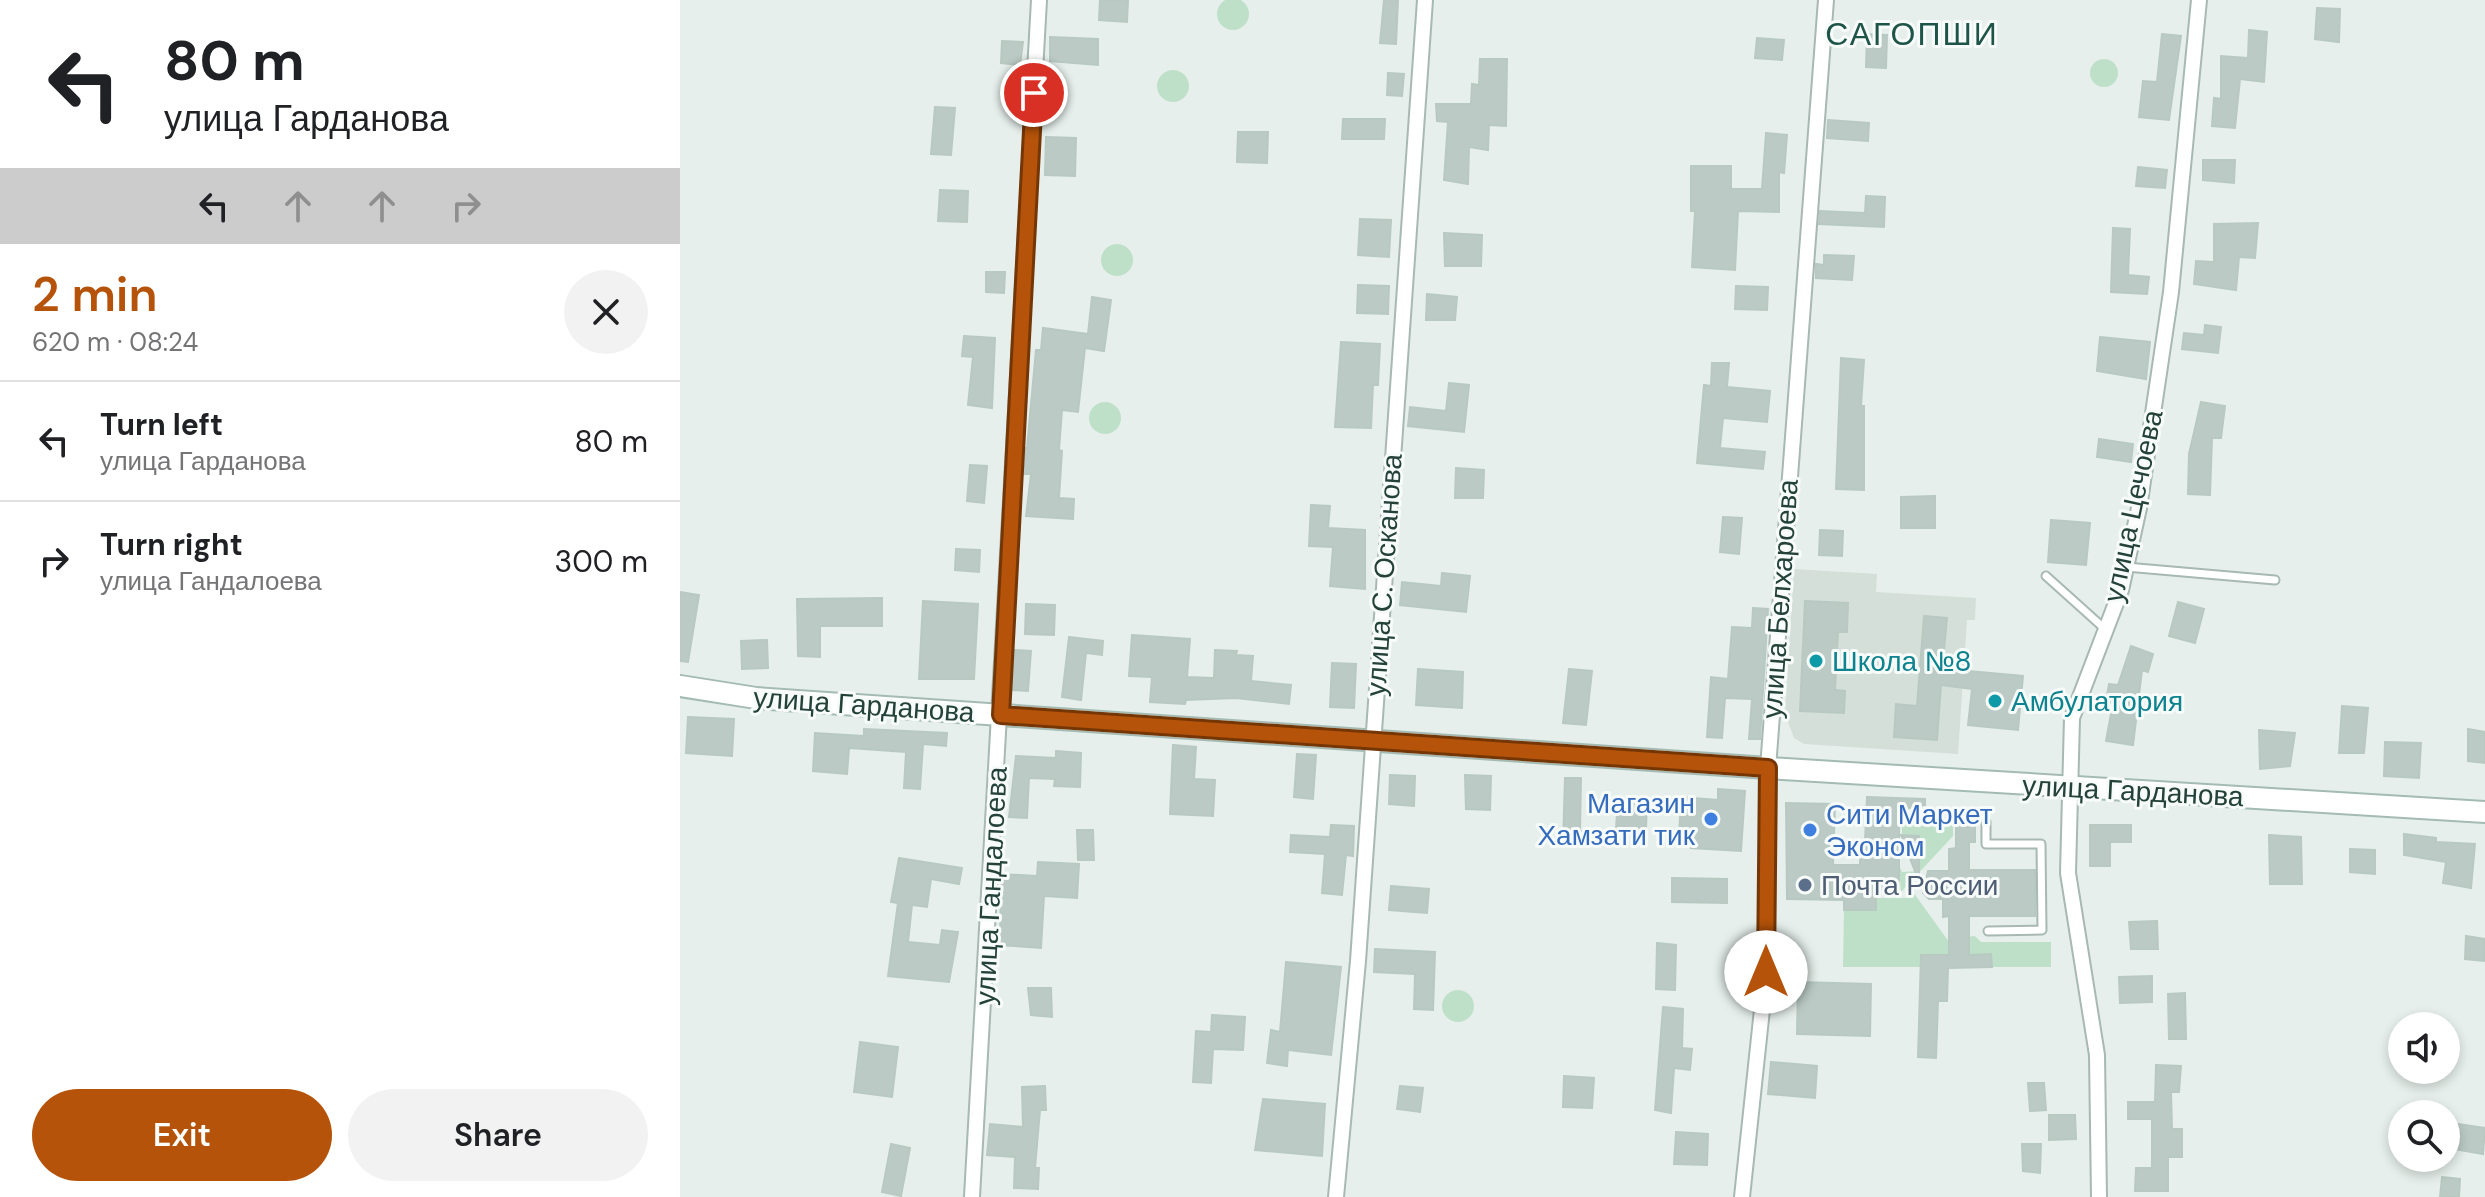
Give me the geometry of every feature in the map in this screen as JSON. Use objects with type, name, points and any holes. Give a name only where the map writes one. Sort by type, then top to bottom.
[{"type":"street","name":"улица Гандалоева","points":[[972,1197],[1039,0]]},
{"type":"street","name":"улица С. Осканова","points":[[1336,1197],[1358,961],[1425,0]]},
{"type":"street","name":"улица Белхароева","points":[[1742,1197],[1766,972],[1768,768],[1826,0]]},
{"type":"street","name":"улица Цечоева","points":[[2099,1197],[2099,1086],[2068,873],[2072,718],[2126,567],[2139,508],[2171,292],[2199,0]]},
{"type":"street","name":"улица Гарданова","points":[[680,686],[756,698],[1768,768],[2485,812]]},
{"type":"lane","points":[[2126,567],[2275,580]]},
{"type":"lane","points":[[2046,576],[2105,629]]},
{"type":"lane","points":[[1986,822],[1986,844],[2041,844],[2046,930],[1988,931]]},
{"type":"shaded area","points":[[1794,569],[1877,574],[1876,592],[1976,598],[1975,620],[1967,620],[1958,754],[1804,744],[1794,738],[1785,714]]},
{"type":"green space","points":[[1227,-1],[1239,-1],[1248,8],[1248,20],[1239,29],[1227,29],[1218,20],[1218,8]]},
{"type":"green space","points":[[2104,59],[2114,63],[2118,73],[2114,83],[2104,87],[2094,83],[2090,73],[2094,63]]},
{"type":"green space","points":[[1173,70],[1185,74],[1189,86],[1185,98],[1173,102],[1161,98],[1157,86],[1161,74]]},
{"type":"green space","points":[[1117,244],[1129,248],[1133,260],[1129,272],[1117,276],[1105,272],[1101,260],[1105,248]]},
{"type":"green space","points":[[1105,402],[1117,406],[1121,418],[1117,430],[1105,434],[1093,430],[1089,418],[1093,406]]},
{"type":"green space","points":[[1902,822],[1953,822],[1953,836],[1901,892],[1899,865],[1902,872],[1919,871],[1919,836],[1902,835]]},
{"type":"green space","points":[[1913,892],[1952,946],[1952,955],[1922,955],[1921,967],[1843,967],[1844,910],[1875,910],[1876,898],[1906,898]]},
{"type":"green space","points":[[1975,936],[1981,942],[2051,942],[2051,967],[1992,967],[1991,955],[1960,955],[1965,937]]},
{"type":"green space","points":[[1458,990],[1470,994],[1474,1006],[1470,1018],[1458,1022],[1446,1018],[1442,1006],[1446,994]]},
{"type":"building","points":[[1100,0],[1128,0],[1127,22],[1099,20]]},
{"type":"building","points":[[1384,0],[1398,0],[1396,44],[1380,43]]},
{"type":"building","points":[[2317,8],[2340,9],[2339,42],[2315,39]]},
{"type":"building","points":[[2249,30],[2267,32],[2264,82],[2240,79],[2235,128],[2212,126],[2214,98],[2221,99],[2221,56],[2248,58]]},
{"type":"building","points":[[1867,34],[1887,35],[1886,68],[1866,67]]},
{"type":"building","points":[[2162,34],[2181,36],[2169,120],[2139,117],[2143,81],[2157,82]]},
{"type":"building","points":[[1050,37],[1098,39],[1098,65],[1050,61]]},
{"type":"building","points":[[1757,38],[1784,40],[1782,60],[1755,58]]},
{"type":"building","points":[[1002,41],[1023,42],[1020,65],[1001,63]]},
{"type":"building","points":[[1480,59],[1507,59],[1506,126],[1489,125],[1488,150],[1469,147],[1468,184],[1444,180],[1448,122],[1437,121],[1436,104],[1471,104],[1472,84],[1479,85]]},
{"type":"building","points":[[1388,73],[1404,74],[1402,96],[1387,95]]},
{"type":"building","points":[[935,107],[955,108],[951,155],[931,154]]},
{"type":"building","points":[[1343,119],[1385,119],[1384,139],[1342,139]]},
{"type":"building","points":[[1828,120],[1869,123],[1868,141],[1827,138]]},
{"type":"building","points":[[1238,132],[1268,132],[1267,163],[1237,162]]},
{"type":"building","points":[[1766,133],[1787,135],[1784,173],[1779,172],[1779,212],[1738,211],[1735,270],[1692,267],[1695,211],[1691,211],[1691,166],[1731,166],[1731,189],[1762,189]]},
{"type":"building","points":[[1046,137],[1076,138],[1075,176],[1045,175]]},
{"type":"building","points":[[2203,160],[2235,160],[2234,183],[2203,180]]},
{"type":"building","points":[[2138,167],[2167,170],[2165,188],[2136,186]]},
{"type":"building","points":[[940,190],[968,191],[967,222],[938,221]]},
{"type":"building","points":[[1866,196],[1885,197],[1884,227],[1819,224],[1820,211],[1865,213]]},
{"type":"building","points":[[1360,219],[1391,220],[1389,257],[1358,255]]},
{"type":"building","points":[[2258,223],[2255,258],[2239,257],[2236,290],[2194,284],[2196,261],[2214,262],[2214,224]]},
{"type":"building","points":[[2113,228],[2130,229],[2128,275],[2149,277],[2147,294],[2111,292]]},
{"type":"building","points":[[1444,233],[1482,235],[1481,266],[1445,266]]},
{"type":"building","points":[[1824,255],[1854,256],[1852,280],[1816,278],[1816,264],[1824,265]]},
{"type":"building","points":[[986,272],[1005,272],[1004,293],[986,292]]},
{"type":"building","points":[[1358,285],[1389,286],[1388,314],[1357,313]]},
{"type":"building","points":[[1736,286],[1768,287],[1767,310],[1735,309]]},
{"type":"building","points":[[1427,294],[1457,297],[1455,320],[1426,320]]},
{"type":"building","points":[[1092,297],[1111,300],[1104,351],[1085,348],[1078,412],[1062,410],[1059,498],[1074,499],[1073,519],[1026,516],[1031,474],[1022,474],[1036,350],[1041,350],[1043,328],[1088,334]]},
{"type":"building","points":[[2205,325],[2221,327],[2218,353],[2182,349],[2184,333],[2204,335]]},
{"type":"building","points":[[964,336],[995,338],[992,408],[968,405],[973,357],[962,356]]},
{"type":"building","points":[[2100,337],[2150,342],[2146,379],[2097,371]]},
{"type":"building","points":[[1341,342],[1380,344],[1378,385],[1373,385],[1371,428],[1335,427]]},
{"type":"building","points":[[1841,358],[1864,360],[1861,406],[1864,406],[1864,490],[1836,489]]},
{"type":"building","points":[[1712,363],[1729,363],[1727,387],[1770,391],[1767,422],[1723,418],[1720,448],[1765,452],[1763,469],[1697,463],[1704,385],[1711,386]]},
{"type":"building","points":[[1449,383],[1469,385],[1464,432],[1408,426],[1410,407],[1446,411]]},
{"type":"building","points":[[2201,402],[2225,406],[2221,438],[2212,438],[2210,495],[2188,494],[2189,454]]},
{"type":"building","points":[[2099,439],[2133,444],[2131,462],[2097,457]]},
{"type":"building","points":[[970,465],[987,466],[984,503],[967,501]]},
{"type":"building","points":[[1456,468],[1484,470],[1483,498],[1455,498]]},
{"type":"building","points":[[1935,496],[1935,528],[1901,528],[1901,497]]},
{"type":"building","points":[[1311,505],[1330,506],[1328,528],[1365,530],[1365,589],[1330,586],[1333,547],[1309,546]]},
{"type":"building","points":[[1723,517],[1742,518],[1739,554],[1720,552]]},
{"type":"building","points":[[2051,520],[2090,523],[2086,565],[2048,562]]},
{"type":"building","points":[[1820,530],[1843,531],[1842,556],[1819,555]]},
{"type":"building","points":[[956,549],[980,550],[979,572],[955,570]]},
{"type":"building","points":[[1442,573],[1470,576],[1466,612],[1400,605],[1402,582],[1441,586]]},
{"type":"building","points":[[680,592],[699,595],[688,662],[680,661]]},
{"type":"building","points":[[882,598],[882,626],[820,626],[820,657],[798,656],[797,599]]},
{"type":"building","points":[[923,601],[978,604],[974,679],[919,679]]},
{"type":"building","name":"Школа №8","points":[[1805,601],[1848,603],[1847,632],[1838,632],[1835,690],[1845,691],[1844,713],[1800,711]]},
{"type":"building","points":[[2178,602],[2204,609],[2195,643],[2169,636]]},
{"type":"building","points":[[1026,604],[1055,605],[1054,635],[1025,634]]},
{"type":"building","points":[[1753,608],[1768,609],[1760,739],[1749,739],[1752,699],[1725,698],[1722,738],[1707,737],[1711,677],[1728,679],[1732,627],[1752,628]]},
{"type":"building","points":[[1924,616],[1947,618],[1943,661],[1957,663],[1957,670],[2023,676],[2018,730],[1968,725],[1972,689],[1941,685],[1937,740],[1894,737],[1896,704],[1917,706]]},
{"type":"building","points":[[1132,635],[1190,639],[1187,677],[1214,678],[1215,650],[1237,651],[1236,655],[1253,656],[1251,681],[1291,685],[1289,704],[1236,698],[1186,700],[1185,704],[1150,702],[1152,677],[1129,676]]},
{"type":"building","points":[[1069,637],[1103,641],[1102,655],[1086,653],[1081,700],[1062,697]]},
{"type":"building","points":[[767,640],[768,668],[742,669],[741,641]]},
{"type":"building","points":[[2131,646],[2153,654],[2148,672],[2142,670],[2133,745],[2106,741],[2113,703],[2106,702],[2109,684],[2118,685]]},
{"type":"building","points":[[1015,650],[1031,651],[1028,691],[1012,690]]},
{"type":"building","points":[[1332,663],[1356,664],[1354,708],[1330,707]]},
{"type":"building","points":[[1418,669],[1463,672],[1462,708],[1416,705]]},
{"type":"building","points":[[1569,669],[1592,671],[1586,725],[1563,723]]},
{"type":"building","points":[[2342,706],[2368,708],[2364,753],[2339,753]]},
{"type":"building","points":[[688,717],[734,719],[732,756],[686,753]]},
{"type":"building","points":[[864,729],[947,733],[946,746],[923,744],[920,789],[904,788],[906,752],[849,748],[847,774],[813,771],[815,733],[864,736]]},
{"type":"building","points":[[2468,729],[2485,732],[2485,763],[2468,761]]},
{"type":"building","points":[[2259,730],[2295,733],[2290,766],[2260,769]]},
{"type":"building","points":[[2385,742],[2421,743],[2419,778],[2384,776]]},
{"type":"building","points":[[1173,745],[1196,747],[1194,779],[1215,780],[1213,816],[1170,814]]},
{"type":"building","points":[[1056,751],[1081,753],[1080,787],[1054,786],[1055,779],[1029,778],[1027,818],[1009,817],[1016,756],[1056,758]]},
{"type":"building","points":[[1297,754],[1316,755],[1313,799],[1294,797]]},
{"type":"building","points":[[1390,775],[1415,776],[1414,806],[1389,804]]},
{"type":"building","points":[[1465,775],[1491,776],[1490,810],[1466,809]]},
{"type":"building","points":[[1565,778],[1581,778],[1580,831],[1601,831],[1600,845],[1563,844]]},
{"type":"building","name":"Магазин Хамзати тик","points":[[1718,789],[1745,791],[1741,851],[1691,848],[1692,839],[1679,838],[1681,797],[1718,800]]},
{"type":"building","points":[[1867,797],[1925,799],[1925,805],[1899,810],[1899,890],[1876,890],[1876,910],[1844,910],[1844,900],[1787,899],[1786,803],[1835,804],[1833,865],[1860,865],[1860,841],[1865,841]]},
{"type":"building","points":[[1618,798],[1647,800],[1646,830],[1616,829]]},
{"type":"building","points":[[1956,820],[1975,820],[1975,842],[1969,842],[1969,870],[2035,870],[2035,916],[1969,916],[1969,955],[1991,954],[1992,967],[1948,968],[1947,1001],[1938,1001],[1936,1058],[1918,1057],[1921,955],[1949,955],[1949,916],[1943,917],[1943,899],[1929,899],[1923,893],[1928,871],[1949,871],[1949,849],[1956,848]]},
{"type":"building","points":[[1331,825],[1354,826],[1353,856],[1346,855],[1342,895],[1322,893],[1325,854],[1290,852],[1291,835],[1330,837]]},
{"type":"building","points":[[2090,825],[2131,825],[2131,842],[2110,842],[2110,866],[2090,866]]},
{"type":"building","points":[[1077,830],[1093,830],[1094,860],[1078,860]]},
{"type":"building","points":[[2404,834],[2436,838],[2436,842],[2475,844],[2471,888],[2443,883],[2446,862],[2404,855]]},
{"type":"building","points":[[1901,835],[1919,836],[1919,879],[1918,879]]},
{"type":"building","points":[[2269,835],[2301,837],[2302,884],[2270,884]]},
{"type":"building","points":[[2350,849],[2375,850],[2375,874],[2350,872]]},
{"type":"building","points":[[899,858],[962,868],[959,884],[931,879],[927,907],[912,905],[908,942],[940,945],[942,930],[958,932],[949,982],[888,976],[898,903],[891,902]]},
{"type":"building","points":[[1038,862],[1079,864],[1077,898],[1044,896],[1041,948],[1000,945],[1001,874],[1037,876]]},
{"type":"building","points":[[1672,878],[1727,879],[1727,903],[1672,902]]},
{"type":"building","points":[[1391,886],[1429,889],[1427,913],[1389,910]]},
{"type":"building","points":[[2157,921],[2158,949],[2131,949],[2129,922]]},
{"type":"building","points":[[2466,936],[2485,939],[2484,961],[2465,959]]},
{"type":"building","points":[[1657,943],[1676,945],[1675,990],[1656,989]]},
{"type":"building","points":[[1375,949],[1435,952],[1433,1010],[1414,1009],[1415,974],[1374,972]]},
{"type":"building","points":[[1286,962],[1341,967],[1331,1055],[1288,1050],[1287,1066],[1267,1063],[1271,1030],[1280,1032]]},
{"type":"building","points":[[2152,976],[2152,1002],[2120,1003],[2119,977]]},
{"type":"building","points":[[1798,982],[1871,984],[1870,1036],[1797,1034]]},
{"type":"building","points":[[1028,988],[1051,988],[1052,1017],[1031,1015]]},
{"type":"building","points":[[2185,993],[2186,1039],[2169,1039],[2168,994]]},
{"type":"building","points":[[1663,1007],[1683,1009],[1682,1048],[1692,1049],[1690,1070],[1674,1068],[1671,1113],[1655,1110]]},
{"type":"building","points":[[1212,1015],[1245,1017],[1243,1050],[1213,1049],[1211,1083],[1193,1082],[1196,1031],[1211,1032]]},
{"type":"building","points":[[860,1042],[898,1047],[892,1097],[854,1092]]},
{"type":"building","points":[[1771,1062],[1817,1066],[1815,1098],[1768,1094]]},
{"type":"building","points":[[2156,1065],[2181,1066],[2179,1092],[2171,1092],[2172,1129],[2182,1129],[2182,1157],[2168,1157],[2168,1191],[2135,1191],[2136,1168],[2152,1168],[2152,1119],[2128,1119],[2128,1102],[2155,1102]]},
{"type":"building","points":[[1564,1076],[1594,1078],[1592,1108],[1563,1107]]},
{"type":"building","points":[[2028,1083],[2044,1083],[2046,1110],[2030,1111]]},
{"type":"building","points":[[1045,1086],[1046,1110],[1040,1110],[1035,1168],[1039,1168],[1038,1189],[1014,1188],[1015,1157],[987,1155],[990,1124],[1023,1127],[1022,1087]]},
{"type":"building","points":[[1400,1086],[1423,1088],[1420,1112],[1397,1109]]},
{"type":"building","points":[[1263,1099],[1325,1104],[1322,1156],[1255,1150]]},
{"type":"building","points":[[2049,1115],[2075,1115],[2076,1139],[2049,1140]]},
{"type":"building","points":[[2460,1124],[2485,1128],[2483,1154],[2460,1150]]},
{"type":"building","points":[[1676,1132],[1708,1134],[1707,1165],[1674,1164]]},
{"type":"building","points":[[891,1144],[910,1148],[901,1196],[882,1192]]},
{"type":"building","points":[[2022,1144],[2041,1144],[2040,1173],[2023,1171]]},
{"type":"building","points":[[2442,1177],[2460,1179],[2459,1197],[2440,1197]]},
{"type":"place","name":"Школа №8","points":[[1816,661]]},
{"type":"place","name":"Амбулатория","points":[[1995,701]]},
{"type":"place","name":"Магазин Хамзати тик","points":[[1711,819]]},
{"type":"place","name":"Сити Маркет Эконом","points":[[1810,830]]},
{"type":"place","name":"Почта России","points":[[1805,885]]},
{"type":"district","name":"САГОПШИ","points":[[1912,34]]},
{"type":"route","points":[[1034,93],[1001,715],[1768,768],[1766,972]]}]
